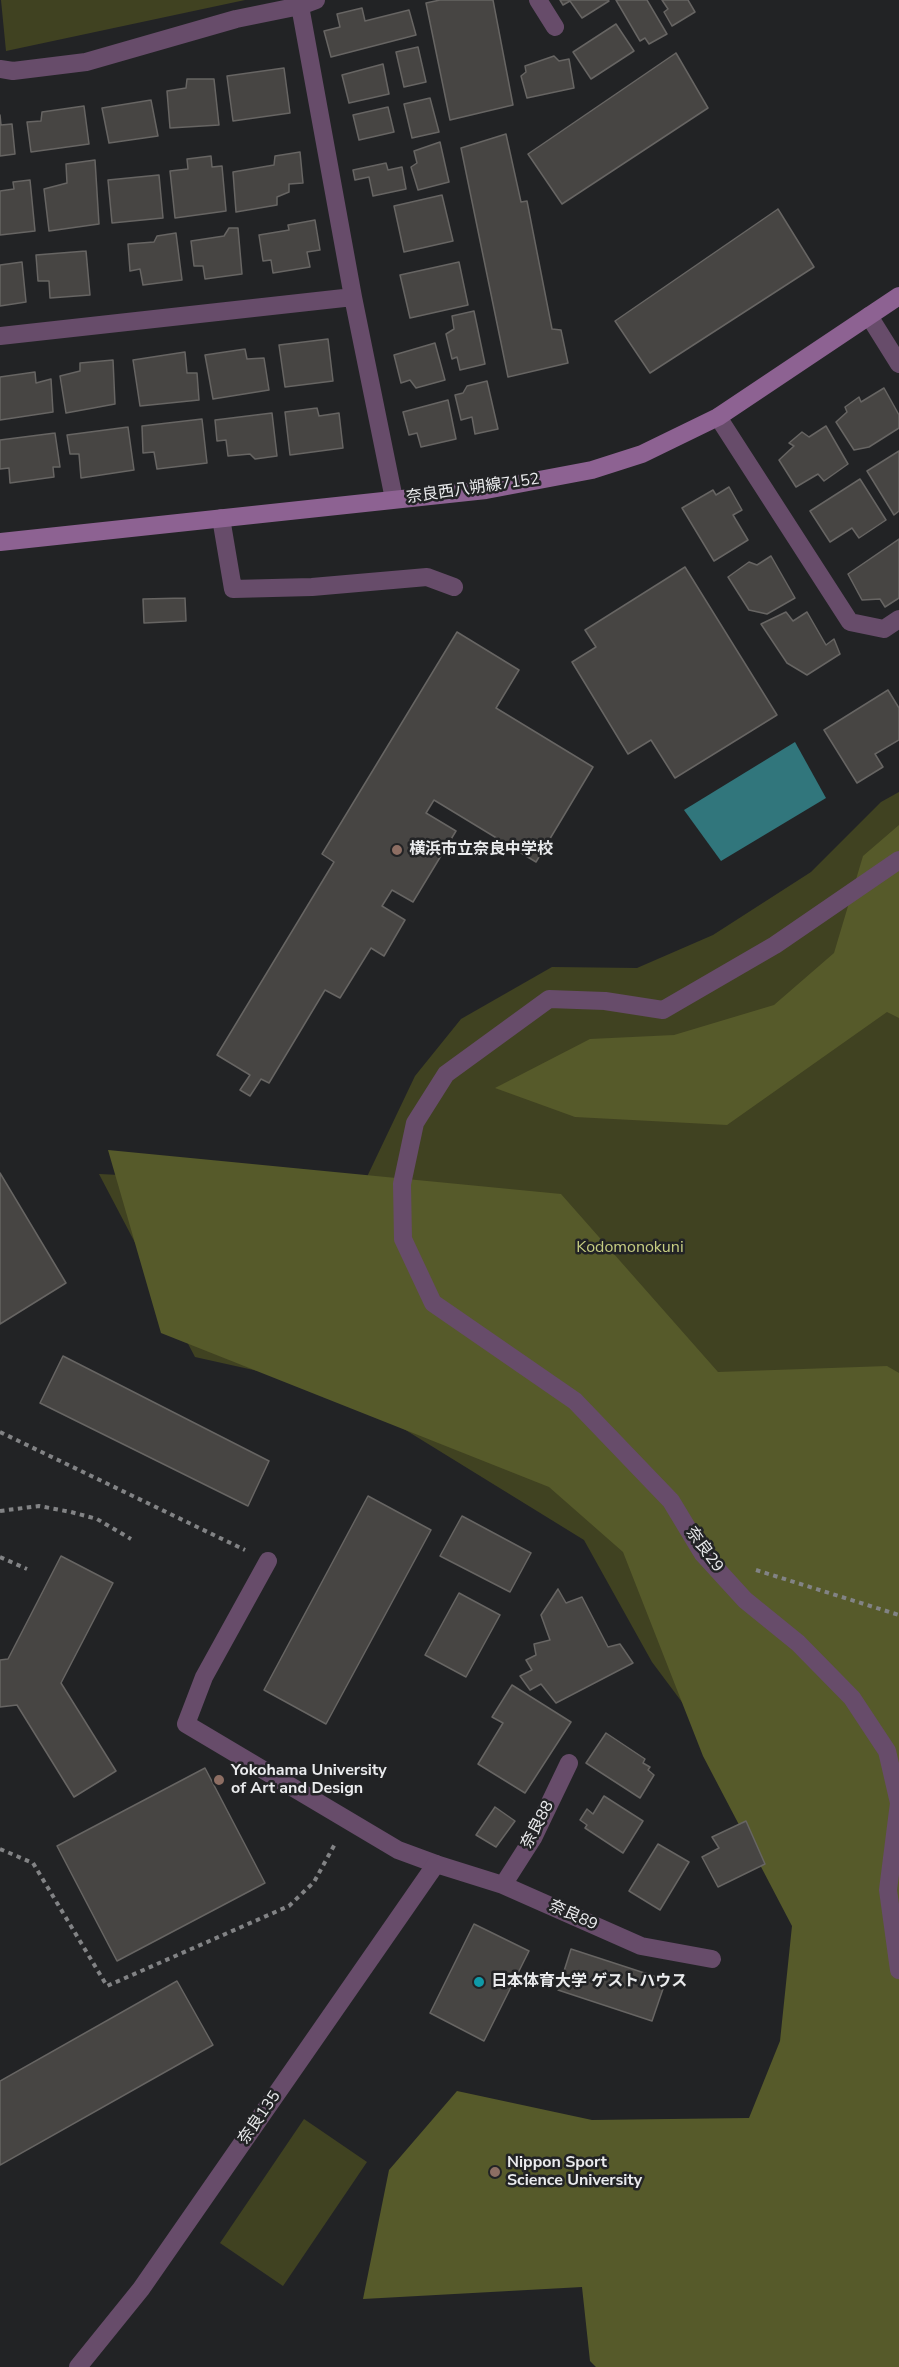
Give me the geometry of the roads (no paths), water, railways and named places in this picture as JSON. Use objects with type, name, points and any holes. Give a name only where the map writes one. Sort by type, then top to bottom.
[{"type":"street","points":[[538,0],[555,27]]},
{"type":"street","points":[[0,69],[13,71],[86,62],[236,19],[308,3],[353,297],[394,499]]},
{"type":"street","name":"奈良西八朔線7152","points":[[0,542],[486,490],[592,470],[642,454],[718,417],[899,296]]},
{"type":"street","points":[[0,336],[353,297]]},
{"type":"street","points":[[869,316],[899,364]]},
{"type":"street","points":[[718,417],[850,622],[884,629],[899,619]]},
{"type":"street","points":[[221,518],[233,589],[312,587],[427,577],[454,587]]},
{"type":"street","name":"奈良29","points":[[899,860],[775,945],[663,1010],[605,1001],[549,999],[446,1074],[415,1123],[402,1184],[403,1239],[433,1303],[575,1401],[671,1501],[703,1554],[745,1600],[798,1643],[852,1698],[887,1751],[899,1803],[888,1890],[899,1970]]},
{"type":"street","name":"奈良89","points":[[268,1561],[204,1677],[186,1724],[398,1850],[502,1885],[641,1946],[712,1959]]},
{"type":"street","name":"奈良88","points":[[502,1885],[533,1838],[569,1762]]},
{"type":"street","name":"奈良135","points":[[78,2367],[141,2289],[436,1864]]},
{"type":"water","points":[[795,742],[826,798],[721,861],[684,810]]},
{"type":"place","name":"横浜市立奈良中学校","points":[[397,850]]},
{"type":"place","name":"Yokohama University of Art and Design","points":[[219,1780]]},
{"type":"place","name":"日本体育大学 ゲストハウス","points":[[479,1982]]},
{"type":"place","name":"Nippon Sport Science University","points":[[495,2172]]},
{"type":"park label","name":"Kodomonokuni","points":[[630,1248]]}]
